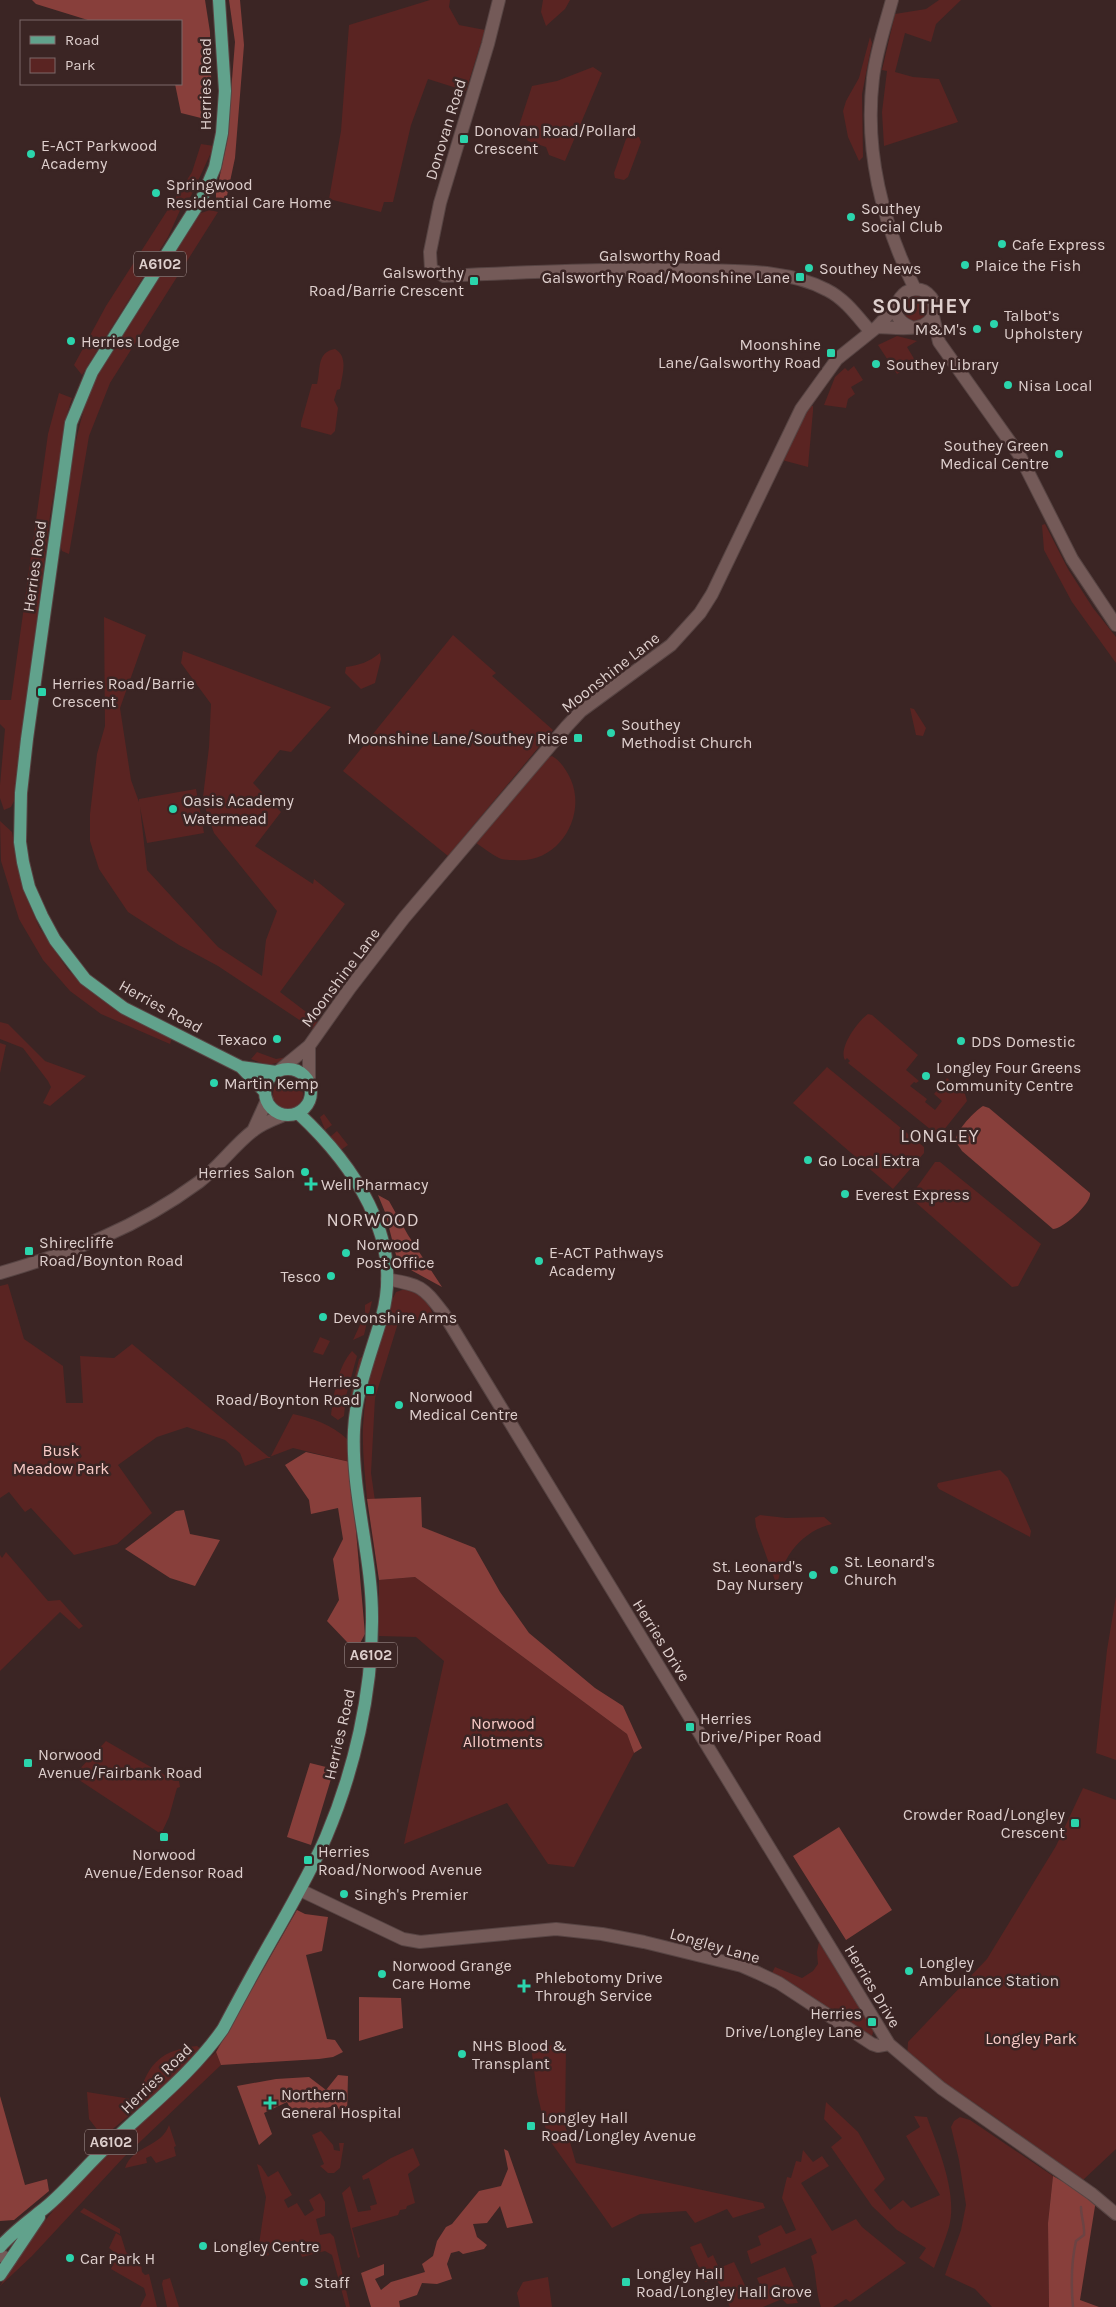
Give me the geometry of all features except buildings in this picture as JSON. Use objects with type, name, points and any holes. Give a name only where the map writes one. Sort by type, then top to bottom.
[{"type":"main road","name":"Herries Road","points":[[219,0],[225,91],[222,133],[215,167],[202,198],[92,372],[71,423],[27,739],[20,842],[29,887],[42,916],[69,961],[85,979],[124,1008],[241,1067]]},
{"type":"main road","name":"A6102","points":[[241,1067],[279,1070],[295,1069],[301,1072],[309,1082],[312,1093],[310,1099],[318,1131]]},
{"type":"main road","name":"A6102","points":[[241,1067],[277,1112],[284,1114]]},
{"type":"main road","points":[[266,1096],[267,1082],[279,1070]]},
{"type":"main road","points":[[284,1114],[298,1113],[303,1110],[310,1099]]},
{"type":"main road","name":"A6102","points":[[298,1113],[318,1131]]},
{"type":"main road","name":"Herries Road","points":[[0,2275],[5,2257],[46,2206],[112,2141],[180,2080],[212,2046],[224,2029],[300,1890],[326,1838],[342,1794],[360,1724],[367,1683],[372,1621],[371,1596],[355,1465],[354,1430],[360,1386],[383,1314],[387,1279],[382,1232],[353,1176],[318,1131]]},
{"type":"main road","name":"Herries Road","points":[[0,2247],[19,2227],[46,2206]]},
{"type":"street","name":"Donovan Road","points":[[431,269],[430,252],[440,203],[486,51],[499,0]]},
{"type":"street","points":[[892,0],[873,77],[871,136],[878,189],[901,263],[915,289]]},
{"type":"street","points":[[901,263],[896,311],[901,322],[914,327],[939,342]]},
{"type":"street","name":"Galsworthy Road","points":[[431,269],[444,276],[658,269],[772,274],[800,280],[828,290],[844,301],[874,329]]},
{"type":"street","points":[[898,302],[903,294],[915,289],[921,290],[930,296],[934,306],[933,316],[939,342],[1020,456],[1072,559],[1116,625]]},
{"type":"street","name":"Moonshine Lane","points":[[279,1070],[309,1046],[393,932],[550,745],[582,712],[671,645],[700,613],[712,594],[801,409],[829,368],[845,351],[874,329],[898,302]]},
{"type":"street","points":[[874,329],[914,327],[928,323],[933,316]]},
{"type":"street","name":"Moonshine Lane","points":[[309,1046],[309,1082]]},
{"type":"street","points":[[253,1131],[266,1096]]},
{"type":"street","points":[[0,1273],[94,1242],[132,1226],[201,1181],[224,1161],[253,1131],[284,1114]]},
{"type":"street","name":"Herries Drive","points":[[387,1279],[415,1285],[425,1290],[444,1314],[889,2044]]},
{"type":"street","name":"Longley Lane","points":[[300,1890],[403,1939],[420,1942],[556,1929],[644,1942],[742,1966],[779,1983],[872,2044],[878,2046],[889,2044]]},
{"type":"street","points":[[889,2044],[940,2088],[1092,2194],[1116,2214]]},
{"type":"green space","points":[[430,0],[450,0],[449,7],[459,25],[485,30],[466,91],[428,79],[411,125],[393,202],[384,202],[381,212],[329,199],[341,131],[349,25]]},
{"type":"green space","points":[[543,0],[570,0],[565,9],[546,26],[541,12]]},
{"type":"green space","points":[[939,0],[961,0],[936,24],[931,42],[905,33],[895,72],[913,77],[939,79],[958,122],[884,146],[882,112],[887,71],[882,70],[895,14],[926,9]]},
{"type":"green space","points":[[870,37],[872,43],[862,94],[863,157],[859,161],[848,137],[843,111],[846,101],[859,78]]},
{"type":"green space","points":[[593,67],[602,73],[565,161],[549,155],[546,147],[528,141],[519,126],[532,86],[557,81]]},
{"type":"green space","points":[[630,136],[639,137],[641,142],[628,177],[624,180],[615,178],[614,173],[626,139]]},
{"type":"green space","points":[[201,144],[214,146],[191,196],[182,206],[168,237],[82,375],[74,365],[106,306],[192,172]]},
{"type":"green space","points":[[210,210],[218,212],[110,383],[89,436],[69,554],[62,551],[60,545],[69,482],[81,420],[95,380],[194,223],[201,213]]},
{"type":"green space","points":[[916,295],[925,299],[929,308],[925,317],[916,321],[907,317],[903,308],[907,299]]},
{"type":"green space","points":[[897,336],[917,341],[907,347],[916,362],[897,374],[878,345]]},
{"type":"green space","points":[[335,349],[342,357],[344,367],[340,389],[337,390],[334,400],[338,408],[335,431],[331,435],[301,427],[301,423],[312,384],[317,384],[320,362],[325,354]]},
{"type":"green space","points":[[854,366],[863,380],[851,387],[855,394],[848,399],[846,408],[824,405],[835,377],[845,368],[848,371]]},
{"type":"green space","points":[[59,393],[72,398],[67,414],[50,516],[14,801],[11,807],[4,810],[0,798],[0,785],[5,729],[0,724],[0,700],[11,700],[48,434]]},
{"type":"green space","points":[[810,405],[813,406],[813,411],[808,467],[782,460]]},
{"type":"green space","points":[[1045,524],[1068,569],[1093,608],[1116,637],[1116,663],[1072,602],[1044,550],[1042,525]]},
{"type":"green space","points":[[104,617],[146,635],[120,708],[131,780],[139,802],[139,799],[196,789],[204,833],[147,843],[140,807],[147,870],[218,947],[262,976],[266,940],[277,911],[214,833],[207,814],[203,797],[209,747],[211,704],[181,663],[183,651],[331,707],[291,752],[280,750],[253,783],[281,812],[255,846],[313,884],[314,879],[345,904],[280,992],[318,1021],[313,1029],[218,966],[179,945],[128,912],[99,869],[90,841],[90,814],[97,754],[105,726]]},
{"type":"green space","points":[[453,635],[496,673],[492,676],[553,730],[448,856],[343,771]]},
{"type":"green space","points":[[380,653],[381,659],[375,683],[361,689],[345,673],[346,667],[364,663]]},
{"type":"green space","points":[[910,708],[914,709],[926,728],[923,736],[916,735]]},
{"type":"green space","points":[[552,756],[566,770],[575,795],[575,809],[565,836],[555,847],[543,855],[529,860],[501,859],[476,843],[547,758]]},
{"type":"green space","points":[[0,821],[12,832],[23,889],[39,927],[68,970],[91,991],[120,1012],[172,1038],[170,1044],[101,1014],[70,991],[43,960],[19,919],[1,861]]},
{"type":"green space","points":[[868,1014],[872,1015],[918,1055],[906,1070],[919,1081],[914,1082],[910,1086],[927,1099],[925,1102],[935,1110],[942,1101],[934,1094],[947,1078],[965,1094],[967,1101],[943,1131],[935,1133],[848,1063],[850,1061],[847,1058],[845,1060],[844,1049],[850,1035],[859,1022]]},
{"type":"green space","points":[[0,1022],[8,1024],[45,1061],[86,1076],[50,1106],[43,1103],[51,1087],[48,1081],[23,1048],[0,1039]]},
{"type":"green space","points":[[0,1043],[6,1045],[0,1073]]},
{"type":"green space","points":[[257,1052],[276,1059],[287,1057],[274,1064],[265,1064],[251,1059]]},
{"type":"green space","points":[[827,1067],[924,1147],[924,1153],[893,1189],[793,1103]]},
{"type":"green space","points":[[288,1079],[299,1083],[303,1094],[299,1105],[288,1109],[277,1105],[273,1094],[277,1083]]},
{"type":"green space","points":[[324,1114],[332,1125],[325,1130],[320,1117]]},
{"type":"green space","points":[[337,1131],[348,1145],[341,1150],[330,1137]]},
{"type":"green space","points":[[935,1162],[940,1162],[1041,1244],[1018,1286],[1012,1287],[913,1200],[912,1194]]},
{"type":"green space","name":"Busk Meadow Park","points":[[8,1284],[24,1339],[63,1366],[66,1403],[83,1403],[80,1356],[114,1358],[132,1344],[269,1457],[245,1466],[240,1453],[225,1440],[187,1427],[157,1437],[118,1465],[152,1513],[117,1544],[74,1555],[31,1508],[25,1512],[9,1492],[0,1498],[0,1286]]},
{"type":"green space","points":[[405,1289],[416,1292],[424,1297],[433,1315],[426,1319],[398,1323],[375,1398],[371,1473],[375,1501],[367,1499],[363,1444],[364,1410],[373,1363],[391,1302],[396,1292]]},
{"type":"green space","points":[[372,1301],[364,1335],[353,1340],[365,1314],[365,1305]]},
{"type":"green space","points":[[320,1337],[330,1341],[323,1355],[313,1352]]},
{"type":"green space","points":[[352,1351],[357,1356],[346,1396],[344,1416],[338,1420],[331,1415],[335,1390],[343,1365]]},
{"type":"green space","points":[[363,1356],[364,1360],[353,1397],[350,1397],[359,1359]]},
{"type":"green space","points":[[293,1414],[322,1423],[347,1439],[350,1462],[293,1448],[271,1456]]},
{"type":"green space","points":[[1000,1470],[1008,1478],[1031,1531],[1030,1537],[939,1489],[937,1486],[938,1483]]},
{"type":"green space","points":[[760,1515],[786,1518],[824,1517],[832,1524],[821,1527],[811,1533],[795,1547],[783,1565],[777,1586],[756,1527],[755,1518]]},
{"type":"green space","points":[[6,1552],[48,1601],[60,1600],[83,1626],[79,1629],[60,1612],[0,1671],[0,1555],[2,1558]]},
{"type":"green space","name":"Norwood Allotments","points":[[415,1577],[627,1734],[634,1753],[574,1867],[548,1864],[507,1803],[404,1844],[444,1661],[416,1637],[379,1636],[379,1580]]},
{"type":"green space","points":[[1116,1596],[1116,1760],[1096,1753],[1107,1650]]},
{"type":"green space","points":[[106,1741],[175,1781],[179,1781],[180,1787],[177,1788],[169,1817],[161,1834],[73,1776]]},
{"type":"green space","name":"Longley Park","points":[[1083,1788],[1116,1800],[1116,2149],[1083,2180],[979,2106],[907,2060],[908,2042],[987,1959],[1056,1846]]},
{"type":"green space","points":[[819,1942],[874,2028],[872,2036],[869,2036],[772,1973],[775,1967],[802,1978],[813,1971],[818,1964],[817,1952]]},
{"type":"green space","points":[[566,2045],[565,2125],[576,2163],[763,2203],[765,2208],[733,2218],[727,2209],[695,2223],[686,2211],[640,2214],[612,2228],[548,2138],[537,2093],[531,2046]]},
{"type":"green space","points":[[197,2046],[201,2049],[154,2095],[103,2137],[89,2119],[87,2092],[131,2099],[139,2095],[147,2074],[159,2060],[175,2051]]},
{"type":"green space","points":[[216,2052],[221,2065],[124,2157],[32,2256],[0,2286],[24,2247],[64,2197]]},
{"type":"green space","points":[[826,2102],[858,2132],[885,2179],[874,2190],[890,2210],[903,2200],[911,2208],[940,2195],[906,2136],[920,2127],[914,2116],[927,2117],[946,2171],[951,2200],[949,2227],[934,2268],[919,2258],[926,2248],[897,2230],[872,2206],[831,2147],[842,2138],[824,2119]]},
{"type":"green space","points":[[960,2117],[970,2120],[1053,2176],[1048,2223],[1049,2307],[992,2307],[975,2289],[945,2275],[961,2230],[966,2205],[959,2160],[951,2127],[954,2121]]},
{"type":"green space","points":[[169,2125],[176,2146],[174,2147],[176,2156],[156,2163],[151,2156],[146,2158],[147,2163],[125,2168],[134,2155],[160,2138]]},
{"type":"green space","points":[[321,2131],[333,2145],[334,2150],[340,2151],[339,2143],[344,2143],[340,2168],[334,2173],[328,2173],[320,2166],[324,2164],[312,2135]]},
{"type":"green space","points":[[413,2148],[420,2165],[408,2174],[415,2203],[407,2206],[406,2209],[400,2210],[398,2215],[352,2228],[360,2257],[358,2258],[342,2193],[350,2186],[358,2212],[371,2210],[370,2206],[377,2204],[369,2178],[363,2180],[362,2176],[391,2158]]},
{"type":"green space","points":[[803,2150],[813,2162],[822,2156],[829,2166],[801,2183],[832,2231],[856,2219],[862,2227],[906,2263],[850,2302],[846,2299],[833,2307],[821,2307],[811,2256],[817,2253],[811,2238],[751,2264],[747,2251],[761,2245],[758,2236],[781,2225],[786,2234],[796,2230],[782,2198],[787,2177],[791,2178],[796,2161],[801,2162]]},
{"type":"green space","points":[[257,2164],[261,2166],[268,2177],[278,2171],[292,2195],[284,2200],[288,2208],[297,2203],[305,2216],[314,2210],[309,2200],[320,2193],[325,2202],[325,2216],[316,2219],[320,2235],[330,2233],[334,2237],[350,2307],[346,2307],[332,2255],[325,2251],[302,2257],[295,2240],[267,2249],[269,2255],[262,2257],[258,2251],[266,2197]]},
{"type":"green space","points":[[84,2208],[120,2229],[120,2234],[80,2212]]},
{"type":"green space","points":[[116,2233],[121,2236],[126,2252],[141,2264],[142,2272],[145,2275],[149,2274],[157,2307],[140,2307],[146,2295],[144,2288],[111,2269],[117,2254],[109,2248]]},
{"type":"green space","points":[[701,2243],[708,2258],[713,2255],[719,2268],[734,2262],[749,2294],[761,2288],[757,2278],[785,2267],[794,2287],[791,2288],[798,2303],[787,2304],[782,2299],[763,2307],[730,2307],[726,2299],[730,2296],[726,2287],[721,2288],[716,2278],[705,2282],[690,2247]]},
{"type":"green space","points":[[548,2277],[552,2307],[520,2307],[517,2293],[523,2282]]},
{"type":"green space","points":[[170,2278],[179,2307],[167,2307],[162,2284],[163,2280]]},
{"type":"shaded area","points":[[32,0],[205,0],[210,32],[212,111],[205,119],[181,113],[175,85],[182,85],[182,20],[88,20],[36,4]]},
{"type":"shaded area","points":[[229,0],[240,0],[244,45],[235,158],[225,205],[216,200],[216,194],[227,142],[235,42]]},
{"type":"shaded area","points":[[983,1106],[989,1108],[1090,1193],[1082,1209],[1070,1220],[1053,1229],[962,1151],[956,1141],[959,1132],[975,1112]]},
{"type":"shaded area","points":[[378,1195],[389,1201],[408,1235],[442,1287],[398,1263],[385,1212]]},
{"type":"shaded area","points":[[306,1452],[350,1462],[365,1634],[358,1647],[347,1642],[327,1621],[339,1600],[333,1559],[343,1539],[338,1508],[311,1514],[309,1500],[285,1465]]},
{"type":"shaded area","points":[[421,1497],[422,1527],[475,1548],[500,1592],[529,1633],[595,1688],[623,1706],[642,1748],[634,1753],[627,1734],[415,1577],[379,1580],[367,1499]]},
{"type":"shaded area","points":[[184,1510],[190,1534],[220,1540],[195,1586],[170,1578],[125,1549],[176,1511]]},
{"type":"shaded area","points":[[310,1763],[334,1769],[311,1845],[287,1837]]},
{"type":"shaded area","points":[[839,1827],[892,1910],[846,1940],[793,1856]]},
{"type":"shaded area","points":[[297,1910],[305,1914],[328,1917],[322,1951],[306,1955],[327,2039],[335,2040],[343,2052],[333,2057],[319,2059],[221,2065],[216,2052]]},
{"type":"shaded area","points":[[359,1997],[401,1998],[403,2028],[359,2041]]},
{"type":"shaded area","points":[[338,2075],[348,2076],[347,2115],[341,2113],[336,2104],[315,2114],[313,2109],[295,2118],[287,2102],[264,2113],[272,2134],[259,2145],[237,2086],[276,2079],[309,2077],[326,2090]]},
{"type":"shaded area","points":[[0,2096],[25,2185],[47,2179],[49,2191],[14,2220],[0,2221]]},
{"type":"shaded area","points":[[504,2149],[508,2151],[533,2223],[507,2228],[500,2206],[487,2223],[473,2224],[477,2237],[487,2245],[484,2249],[463,2254],[459,2251],[451,2253],[447,2264],[452,2279],[437,2284],[422,2283],[417,2295],[399,2301],[400,2307],[371,2307],[361,2273],[384,2264],[384,2275],[375,2279],[381,2290],[391,2282],[425,2272],[422,2264],[433,2256],[437,2241],[446,2227],[452,2224],[479,2191],[501,2186],[508,2169]]},
{"type":"shaded area","points":[[1053,2176],[1096,2200],[1080,2300],[1099,2307],[1049,2307],[1048,2223]]},
{"type":"waterway","points":[[1073,2307],[1072,2274],[1074,2249],[1076,2241],[1084,2235],[1081,2207]]},
{"type":"place","name":"Donovan Road/Pollard Crescent","points":[[464,139]]},
{"type":"place","name":"E-ACT Parkwood Academy","points":[[31,154]]},
{"type":"place","name":"Springwood Residential Care Home","points":[[156,193]]},
{"type":"place","name":"Southey Social Club","points":[[851,217]]},
{"type":"place","name":"Cafe Express","points":[[1002,244]]},
{"type":"place","name":"Plaice the Fish","points":[[965,265]]},
{"type":"place","name":"Southey News","points":[[809,268]]},
{"type":"place","name":"Galsworthy Road/Moonshine Lane","points":[[800,277]]},
{"type":"place","name":"Galsworthy Road/Barrie Crescent","points":[[474,281]]},
{"type":"place","name":"Talbot’s Upholstery","points":[[994,324]]},
{"type":"place","name":"M&M's","points":[[977,329]]},
{"type":"place","name":"Herries Lodge","points":[[71,341]]},
{"type":"place","name":"Moonshine Lane/Galsworthy Road","points":[[831,353]]},
{"type":"place","name":"Southey Library","points":[[876,364]]},
{"type":"place","name":"Nisa Local","points":[[1008,385]]},
{"type":"place","name":"Southey Green Medical Centre","points":[[1059,454]]},
{"type":"place","name":"Herries Road/Barrie Crescent","points":[[42,692]]},
{"type":"place","name":"Southey Methodist Church","points":[[611,733]]},
{"type":"place","name":"Moonshine Lane/Southey Rise","points":[[578,738]]},
{"type":"place","name":"Oasis Academy Watermead","points":[[173,809]]},
{"type":"place","name":"Texaco","points":[[277,1039]]},
{"type":"place","name":"DDS Domestic","points":[[961,1041]]},
{"type":"place","name":"Longley Four Greens Community Centre","points":[[926,1076]]},
{"type":"place","name":"Martin Kemp","points":[[214,1083]]},
{"type":"place","name":"Go Local Extra","points":[[808,1160]]},
{"type":"place","name":"Herries Salon","points":[[305,1172]]},
{"type":"place","name":"Well Pharmacy","points":[[311,1184]]},
{"type":"place","name":"Everest Express","points":[[845,1194]]},
{"type":"place","name":"Shirecliffe Road/Boynton Road","points":[[29,1251]]},
{"type":"place","name":"Norwood Post Office","points":[[346,1253]]},
{"type":"place","name":"E-ACT Pathways Academy","points":[[539,1261]]},
{"type":"place","name":"Tesco","points":[[331,1276]]},
{"type":"place","name":"Devonshire Arms","points":[[323,1317]]},
{"type":"place","name":"Herries Road/Boynton Road","points":[[370,1390]]},
{"type":"place","name":"Norwood Medical Centre","points":[[399,1405]]},
{"type":"place","name":"St. Leonard's Church","points":[[834,1570]]},
{"type":"place","name":"St. Leonard's Day Nursery","points":[[813,1575]]},
{"type":"place","name":"Herries Drive/Piper Road","points":[[690,1727]]},
{"type":"place","name":"Norwood Avenue/Fairbank Road","points":[[28,1763]]},
{"type":"place","name":"Crowder Road/Longley Crescent","points":[[1075,1823]]},
{"type":"place","name":"Norwood Avenue/Edensor Road","points":[[164,1837]]},
{"type":"place","name":"Herries Road/Norwood Avenue","points":[[308,1860]]},
{"type":"place","name":"Singh's Premier","points":[[344,1894]]},
{"type":"place","name":"Longley Ambulance Station","points":[[909,1971]]},
{"type":"place","name":"Norwood Grange Care Home","points":[[382,1974]]},
{"type":"place","name":"Phlebotomy Drive Through Service","points":[[524,1986]]},
{"type":"place","name":"Herries Drive/Longley Lane","points":[[872,2022]]},
{"type":"place","name":"NHS Blood & Transplant","points":[[462,2054]]},
{"type":"place","name":"Northern General Hospital","points":[[270,2103]]},
{"type":"place","name":"Longley Hall Road/Longley Avenue","points":[[531,2126]]},
{"type":"place","name":"Longley Centre","points":[[203,2246]]},
{"type":"place","name":"Car Park H","points":[[70,2258]]},
{"type":"place","name":"Staff","points":[[304,2282]]},
{"type":"place","name":"Longley Hall Road/Longley Hall Grove","points":[[626,2282]]},
{"type":"district","name":"SOUTHEY","points":[[922,306]]},
{"type":"district","name":"LONGLEY","points":[[940,1136]]},
{"type":"district","name":"NORWOOD","points":[[373,1220]]}]
